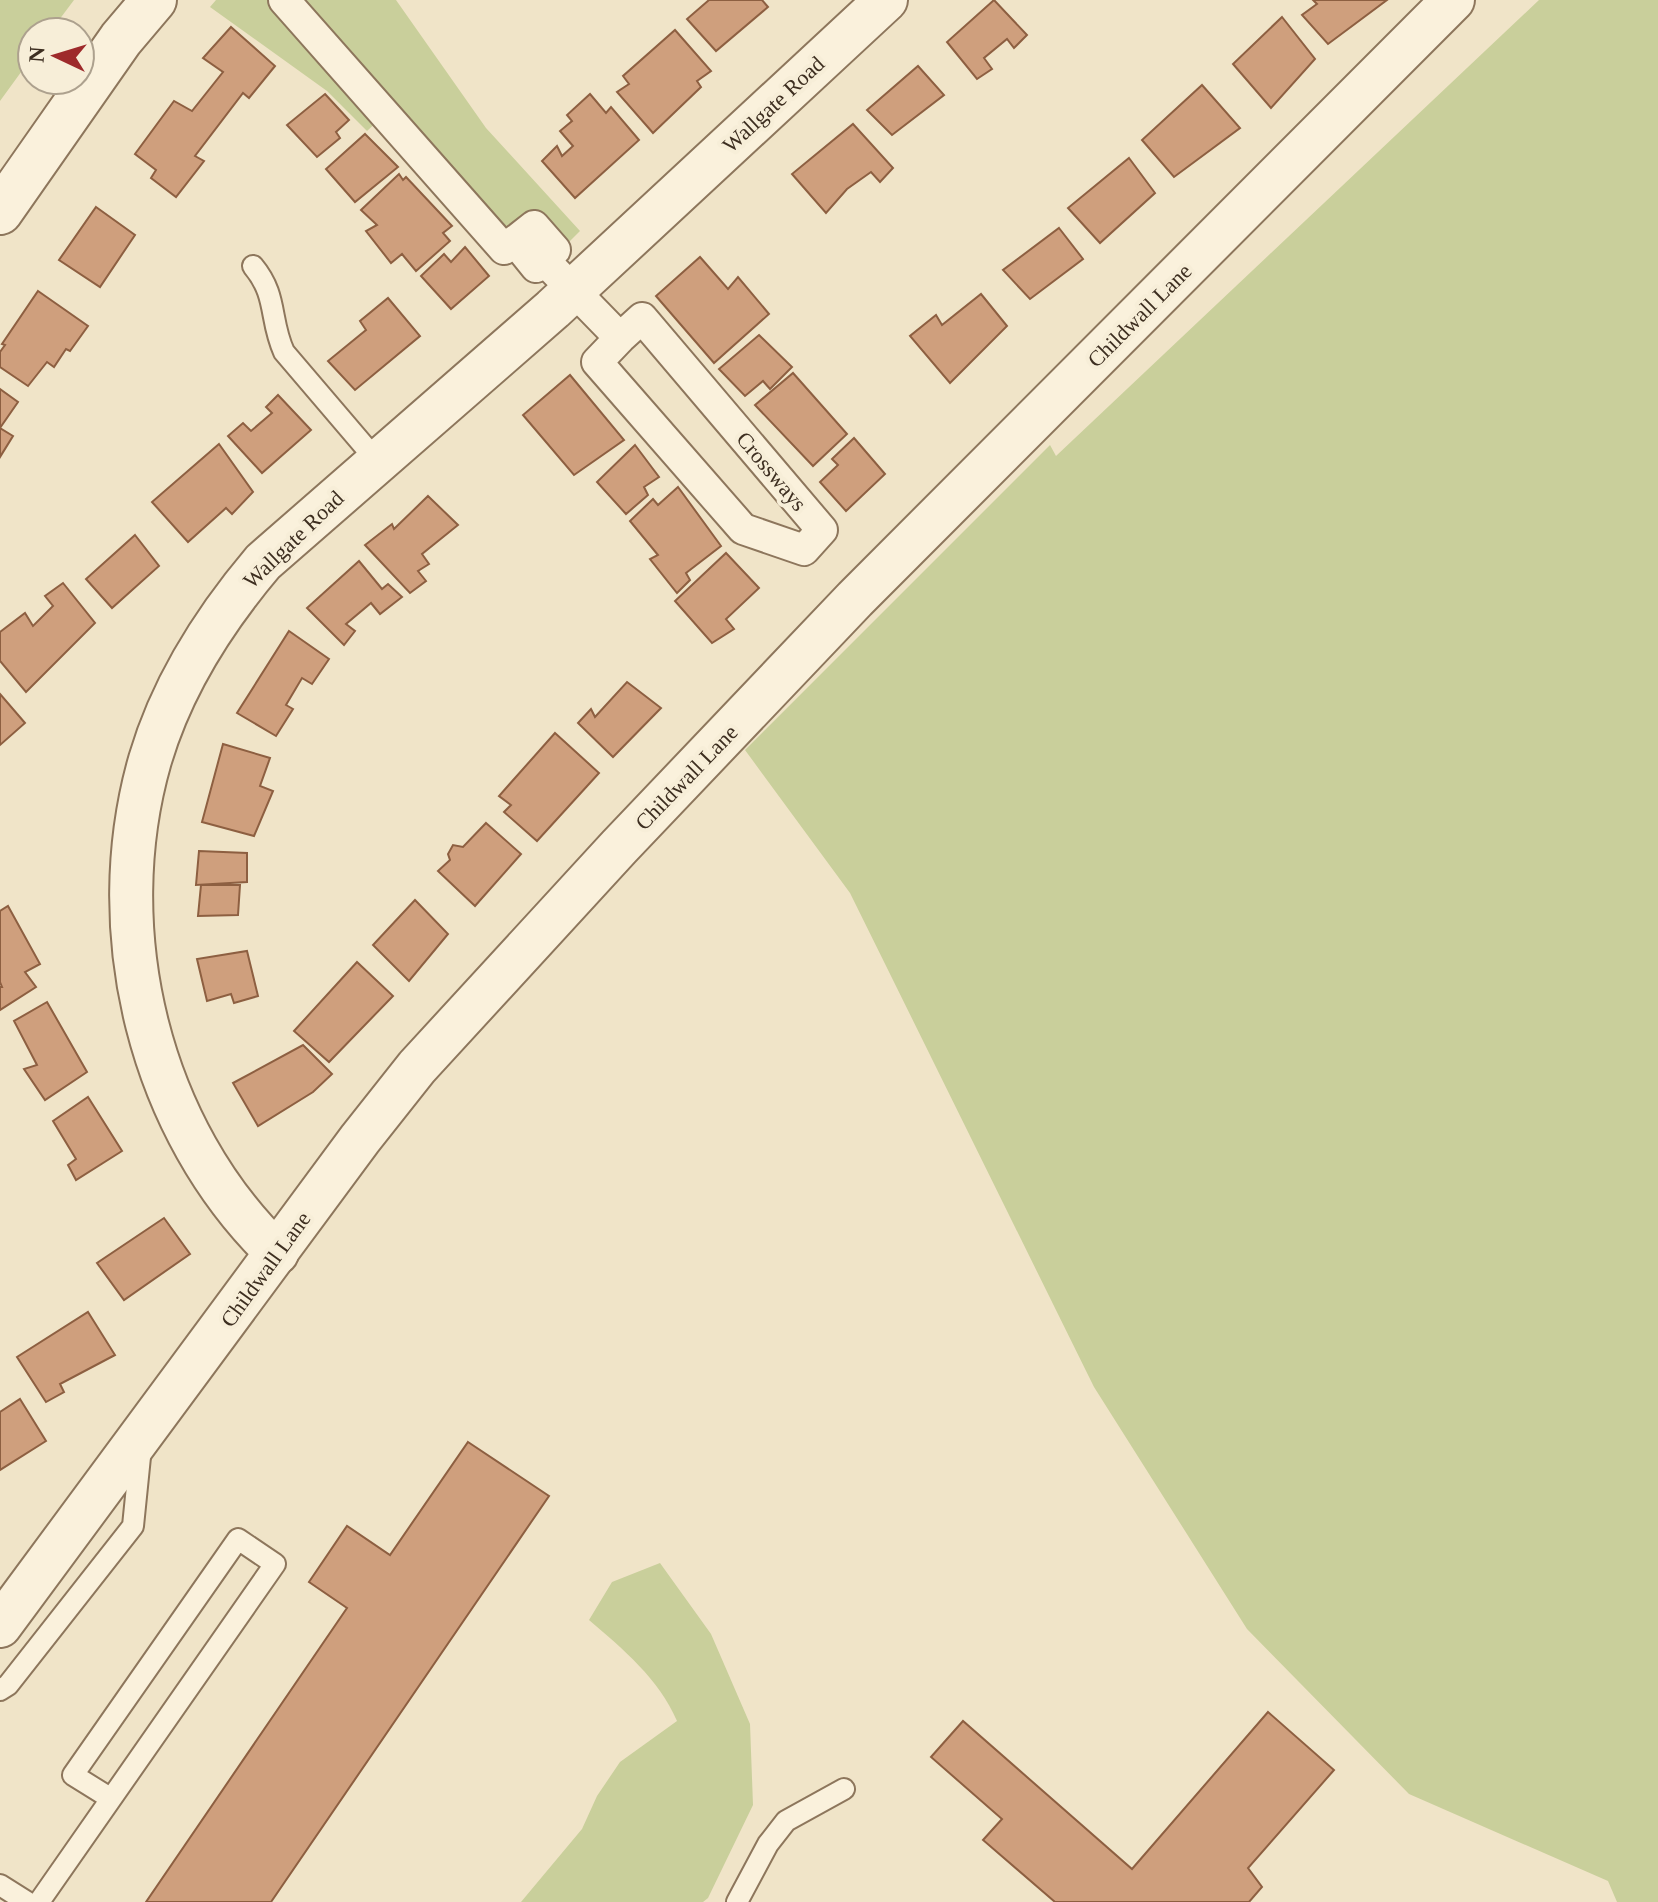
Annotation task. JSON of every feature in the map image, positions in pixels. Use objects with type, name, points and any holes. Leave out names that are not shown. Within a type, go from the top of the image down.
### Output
[{"type":"street","points":[[0,212],[121,39],[154,0]]},
{"type":"street","points":[[284,0],[504,249],[515,241],[536,267],[558,274],[620,338]]},
{"type":"street","name":"Wallgate Road","points":[[277,1253],[248,1223],[188,1134],[160,1070],[137,981],[133,942],[135,839],[140,803],[154,748],[180,683],[233,597],[263,562],[553,309],[558,274],[886,0]]},
{"type":"street","name":"Childwall Lane","points":[[2,1619],[417,1067],[619,847],[855,599],[1453,0]]},
{"type":"street","name":"Crossways","points":[[642,318],[822,530],[804,550],[743,529],[597,362],[620,338],[642,318]]},
{"type":"lane","points":[[253,266],[265,281],[271,297],[278,339],[284,352],[377,461]]},
{"type":"lane","points":[[0,1690],[8,1685],[133,1526],[143,1435]]},
{"type":"lane","points":[[39,1902],[275,1564],[238,1539],[73,1775],[110,1798]]},
{"type":"lane","points":[[737,1902],[768,1844],[786,1821],[844,1789]]},
{"type":"lane","points":[[0,1885],[27,1902]]},
{"type":"green space","points":[[0,0],[74,0],[62,16],[16,16],[16,79],[0,101]]},
{"type":"green space","points":[[216,0],[396,0],[486,128],[580,231],[562,249],[504,259],[381,118],[367,131],[327,91],[210,7]]},
{"type":"green space","points":[[1539,0],[1658,0],[1658,1902],[1617,1902],[1608,1881],[1409,1794],[1247,1629],[1094,1387],[850,893],[745,750],[1050,445],[1056,456]]},
{"type":"green space","points":[[660,1563],[711,1634],[750,1724],[753,1805],[708,1898],[703,1902],[521,1902],[582,1829],[597,1796],[620,1762],[677,1721],[650,1678],[589,1620],[612,1582]]},
{"type":"building","points":[[709,0],[762,0],[768,7],[716,51],[687,19]]},
{"type":"building","points":[[994,0],[1027,35],[1014,48],[1007,39],[984,58],[992,69],[977,79],[947,42]]},
{"type":"building","points":[[1313,0],[1387,0],[1328,44],[1302,15],[1317,4]]},
{"type":"building","points":[[1282,17],[1315,59],[1271,108],[1233,64]]},
{"type":"building","points":[[231,27],[275,66],[249,98],[243,93],[195,156],[204,161],[176,197],[151,178],[156,170],[135,154],[174,101],[192,111],[223,72],[203,58]]},
{"type":"building","points":[[675,30],[711,71],[697,81],[701,87],[653,133],[617,92],[629,84],[623,76]]},
{"type":"building","points":[[918,66],[944,95],[892,135],[867,110]]},
{"type":"building","points":[[1202,85],[1240,128],[1174,177],[1142,140]]},
{"type":"building","points":[[325,94],[349,120],[336,132],[340,138],[317,157],[287,125]]},
{"type":"building","points":[[590,94],[606,113],[611,107],[639,140],[575,198],[542,161],[557,146],[562,156],[573,146],[560,131],[572,121],[567,115]]},
{"type":"building","points":[[853,124],[893,168],[880,182],[871,172],[847,189],[826,213],[792,174]]},
{"type":"building","points":[[365,134],[398,167],[355,202],[326,169]]},
{"type":"building","points":[[1129,158],[1155,193],[1100,243],[1068,208]]},
{"type":"building","points":[[399,174],[403,180],[406,177],[452,226],[443,233],[450,241],[416,271],[402,254],[391,263],[366,231],[377,225],[361,210]]},
{"type":"building","points":[[96,207],[135,235],[100,287],[59,260]]},
{"type":"building","points":[[1059,228],[1083,259],[1030,299],[1003,270]]},
{"type":"building","points":[[465,247],[489,276],[451,309],[421,276],[444,254],[451,262]]},
{"type":"building","points":[[700,257],[728,289],[738,277],[769,314],[714,363],[656,296]]},
{"type":"building","points":[[38,291],[88,326],[54,367],[47,362],[28,386],[0,367],[0,352],[5,345],[2,344]]},
{"type":"building","points":[[981,294],[1007,326],[950,383],[910,336],[936,315],[942,325]]},
{"type":"building","points":[[388,298],[420,336],[355,390],[328,361],[366,330],[360,321]]},
{"type":"building","points":[[759,335],[792,367],[770,389],[763,381],[745,396],[719,369]]},
{"type":"building","points":[[793,373],[847,434],[813,466],[755,405]]},
{"type":"building","points":[[570,375],[624,440],[574,475],[523,415]]},
{"type":"building","points":[[0,389],[18,402],[0,428]]},
{"type":"building","points":[[278,395],[311,430],[262,473],[228,436],[243,423],[251,431],[272,413],[266,407]]},
{"type":"building","points":[[0,428],[13,436],[0,457]]},
{"type":"building","points":[[854,438],[885,474],[846,511],[820,482],[838,465],[832,459]]},
{"type":"building","points":[[219,444],[253,492],[232,514],[226,508],[188,542],[152,502]]},
{"type":"building","points":[[635,445],[659,477],[644,487],[648,495],[626,514],[597,482]]},
{"type":"building","points":[[678,487],[721,546],[686,573],[690,580],[677,593],[650,559],[658,555],[630,521],[653,499],[658,505]]},
{"type":"building","points":[[428,496],[458,525],[422,554],[429,564],[418,571],[426,581],[410,593],[365,545],[392,524],[394,529]]},
{"type":"building","points":[[135,535],[159,566],[112,608],[86,579]]},
{"type":"building","points":[[726,553],[759,588],[726,619],[734,629],[712,643],[675,601]]},
{"type":"building","points":[[359,561],[382,589],[388,584],[402,597],[380,614],[371,603],[346,624],[355,631],[344,645],[307,608]]},
{"type":"building","points":[[63,583],[95,623],[26,692],[0,661],[0,632],[25,613],[33,626],[53,606],[45,596]]},
{"type":"building","points":[[289,631],[329,659],[312,684],[302,678],[286,705],[293,709],[276,736],[237,713]]},
{"type":"building","points":[[627,682],[661,708],[613,757],[578,723],[591,709],[595,717]]},
{"type":"building","points":[[0,694],[25,723],[0,745]]},
{"type":"building","points":[[555,733],[599,773],[537,841],[504,812],[511,805],[499,796]]},
{"type":"building","points":[[223,744],[270,758],[260,786],[273,791],[254,836],[202,822]]},
{"type":"building","points":[[486,823],[521,854],[475,906],[438,871],[450,860],[448,854],[453,845],[463,847]]},
{"type":"building","points":[[199,851],[247,853],[247,882],[196,885]]},
{"type":"building","points":[[201,885],[240,885],[238,915],[198,916]]},
{"type":"building","points":[[415,900],[448,934],[409,981],[373,945]]},
{"type":"building","points":[[8,906],[40,964],[25,972],[36,987],[0,1010],[0,911]]},
{"type":"building","points":[[247,951],[258,996],[234,1003],[231,994],[207,1001],[197,959]]},
{"type":"building","points":[[357,962],[393,996],[329,1062],[294,1031]]},
{"type":"building","points":[[47,1002],[87,1072],[45,1100],[24,1069],[37,1065],[14,1021]]},
{"type":"building","points":[[303,1045],[332,1074],[313,1092],[258,1126],[233,1083]]},
{"type":"building","points":[[88,1097],[122,1151],[76,1180],[68,1165],[76,1159],[53,1121]]},
{"type":"building","points":[[164,1218],[190,1254],[124,1300],[97,1263]]},
{"type":"building","points":[[88,1312],[115,1355],[60,1384],[64,1392],[46,1402],[17,1357]]},
{"type":"building","points":[[20,1399],[46,1441],[0,1470],[0,1412]]},
{"type":"building","points":[[468,1442],[549,1496],[271,1902],[146,1902],[347,1608],[309,1582],[347,1526],[390,1555]]},
{"type":"building","points":[[1268,1712],[1334,1770],[1248,1868],[1262,1887],[1249,1902],[1055,1902],[983,1840],[1002,1819],[931,1757],[963,1721],[1132,1869]]}]
